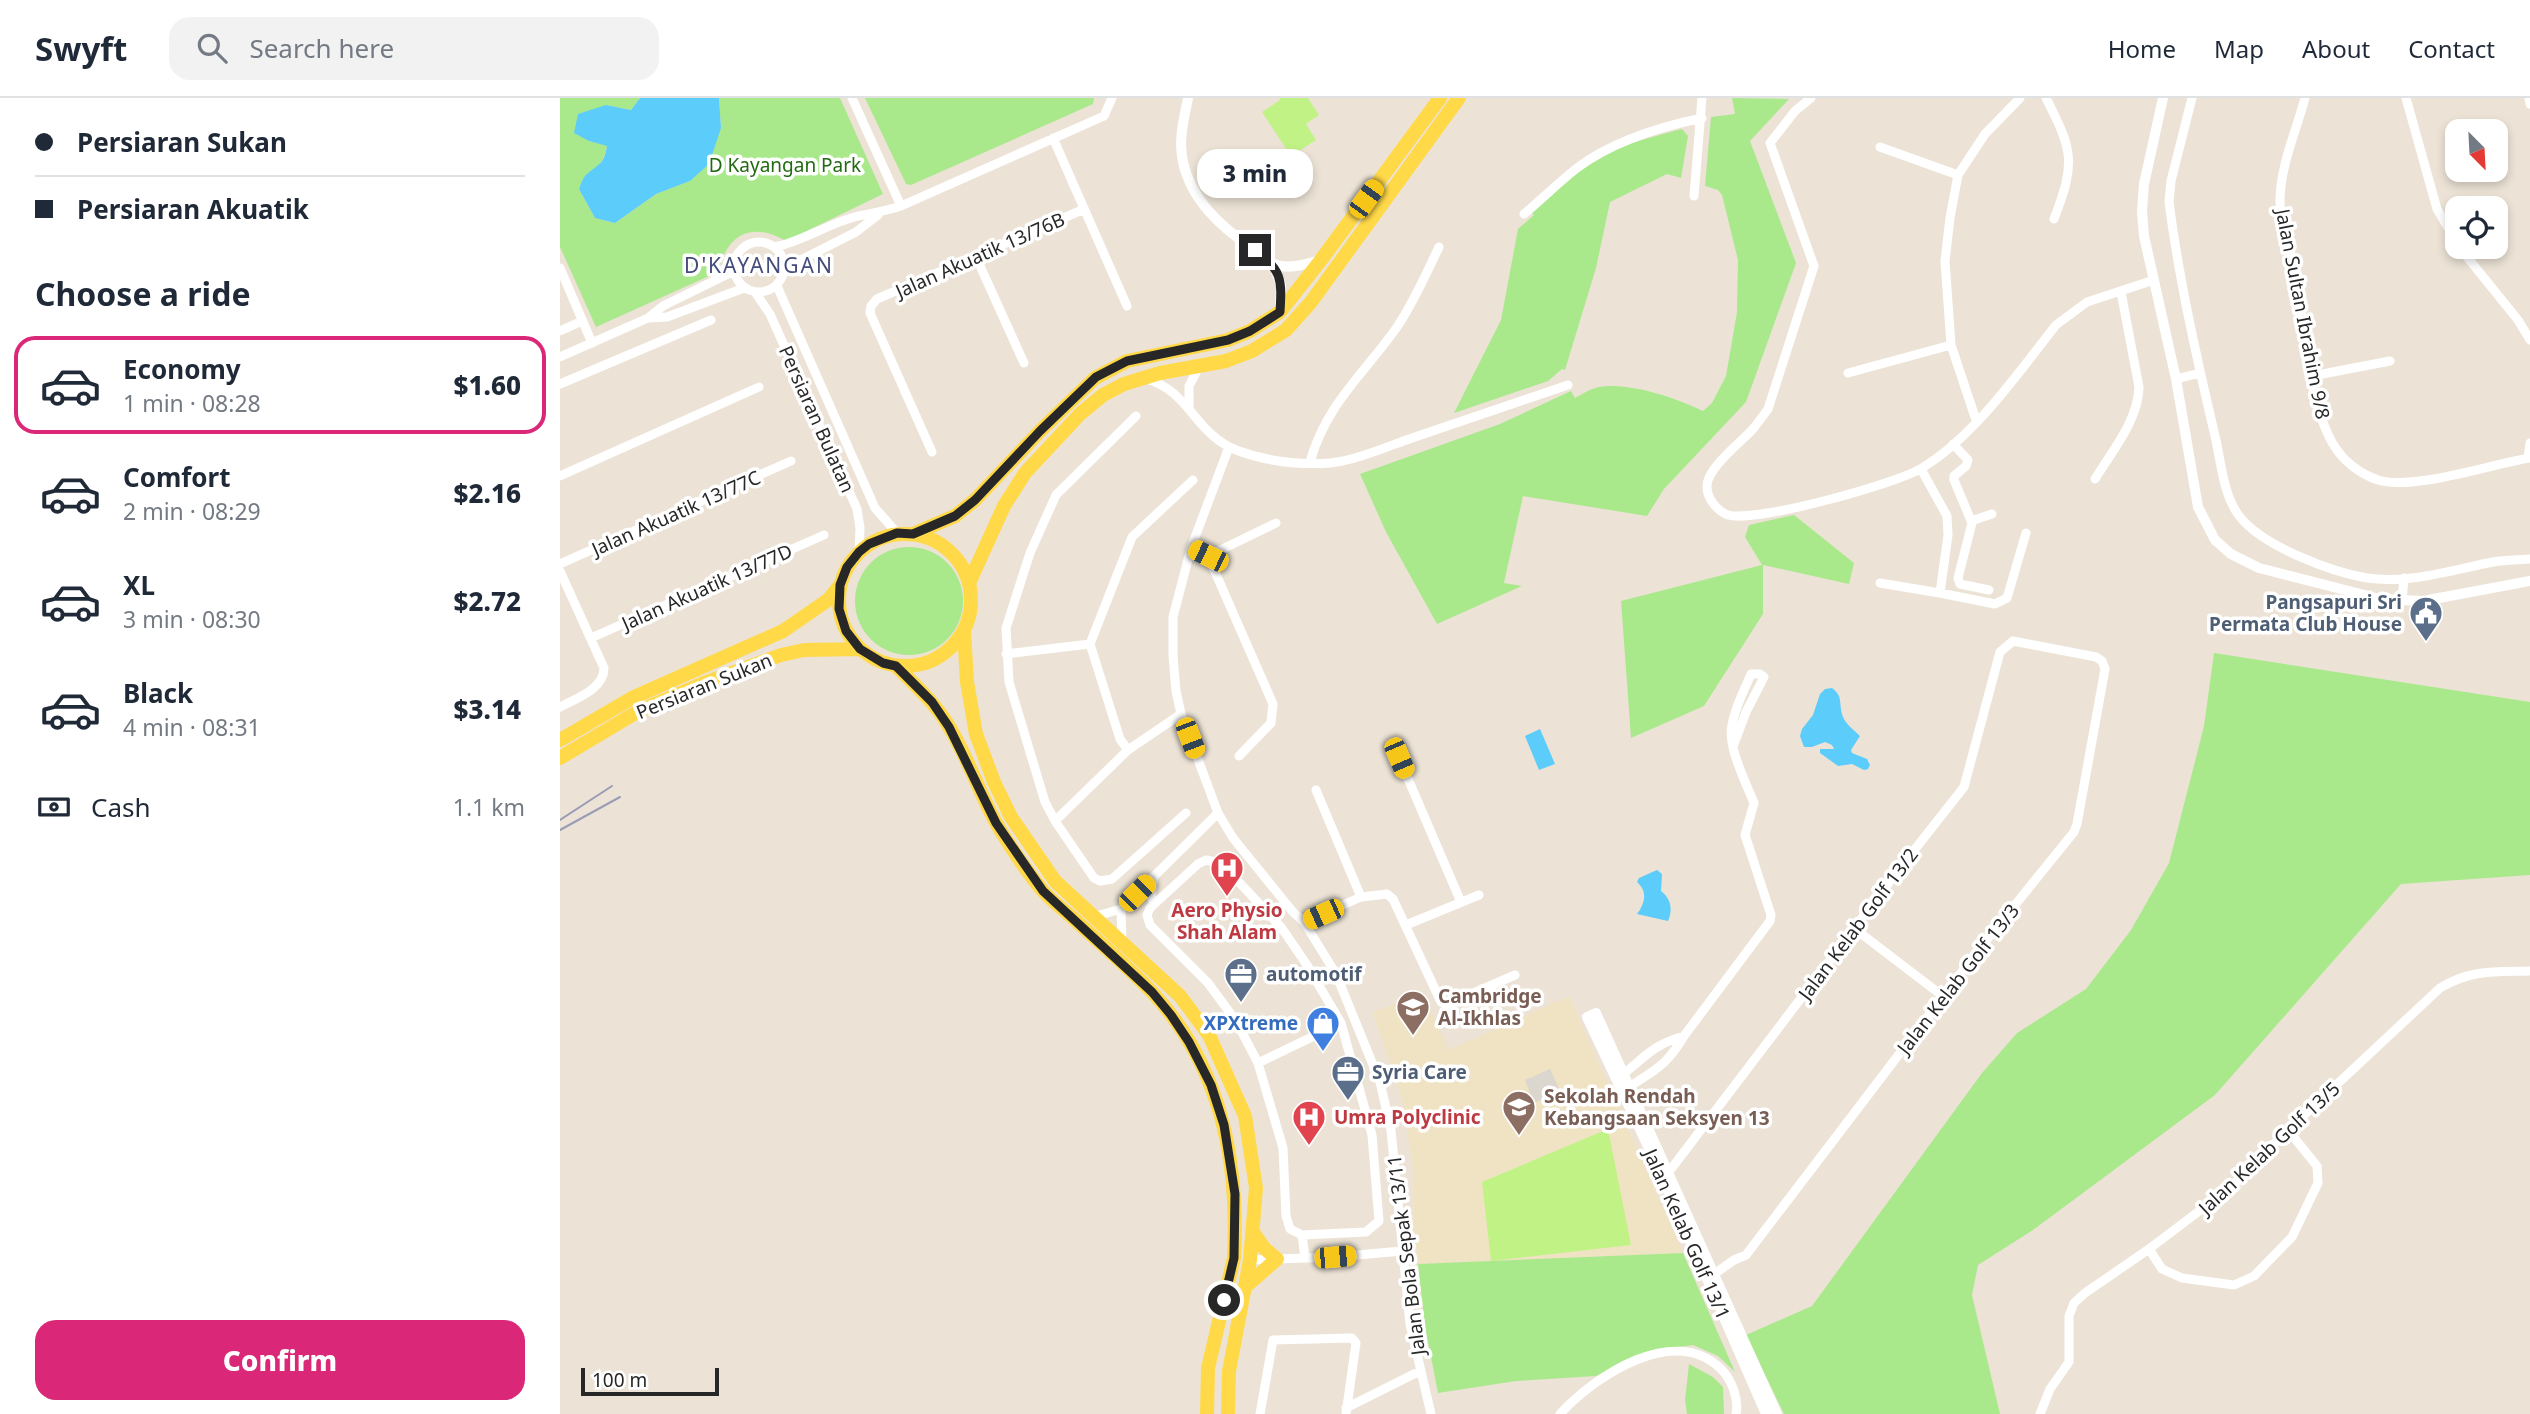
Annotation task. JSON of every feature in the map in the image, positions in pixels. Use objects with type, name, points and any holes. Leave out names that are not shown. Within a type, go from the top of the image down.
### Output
[{"type":"main road","points":[[913,534],[955,516],[975,500],[1096,377],[1127,361],[1228,340],[1250,331],[1280,312],[1440,98]]},
{"type":"main road","points":[[970,583],[1004,506],[1025,474],[1080,414],[1103,395],[1142,378],[1226,361],[1252,351],[1286,330],[1311,302],[1459,98]]},
{"type":"main road","points":[[964,631],[951,647],[935,659],[916,665],[896,666],[883,663],[860,649],[846,631],[839,609],[840,585],[847,567],[859,552],[879,539],[897,533],[932,539],[949,550],[962,565],[970,583],[971,608],[964,631],[967,682],[976,734],[1011,817],[1055,881],[1180,996],[1209,1035],[1223,1066],[1245,1116],[1256,1188],[1250,1260],[1229,1371],[1228,1414]]},
{"type":"main road","name":"Persiaran Sukan","points":[[560,740],[632,698],[783,631],[828,600],[840,585]]},
{"type":"main road","name":"Persiaran Sukan","points":[[560,758],[637,712],[704,683],[781,655],[804,650],[860,649]]},
{"type":"main road","points":[[896,666],[932,702],[949,727],[996,823],[1043,891],[1152,992],[1189,1042],[1211,1085],[1224,1125],[1235,1194],[1235,1240],[1230,1278],[1208,1368],[1207,1414]]},
{"type":"main road","points":[[1245,1287],[1278,1259],[1264,1248],[1253,1232]]},
{"type":"main road","points":[[1235,1240],[1250,1260]]},
{"type":"main road","points":[[1230,1278],[1241,1264],[1250,1260]]},
{"type":"street","points":[[852,98],[901,206]]},
{"type":"street","points":[[775,247],[784,260],[785,268],[777,286],[767,292],[744,288],[734,271],[737,254],[750,243],[759,242],[775,247],[792,243],[857,216],[879,214],[901,206],[1104,116],[1112,98]]},
{"type":"street","points":[[1188,98],[1181,132],[1182,160],[1188,180],[1199,201],[1214,218],[1273,264],[1281,285],[1280,312]]},
{"type":"street","points":[[1694,195],[1702,98]]},
{"type":"street","points":[[1811,98],[1795,111],[1770,143],[1814,266],[1768,409],[1754,429],[1710,474],[1706,485],[1717,508],[1727,514],[1761,514],[1877,487],[1921,469],[1953,444],[1976,421],[2056,325],[2087,302],[2154,281]]},
{"type":"street","points":[[1976,421],[1951,345],[1945,261],[1950,218],[1958,175],[1985,134],[2020,98]]},
{"type":"street","points":[[2046,98],[2064,135],[2069,157],[2066,186],[2053,219]]},
{"type":"street","points":[[2163,98],[2144,184],[2144,236],[2176,379],[2198,507],[2215,540],[2231,554],[2259,568],[2380,600],[2423,601],[2530,581]]},
{"type":"street","points":[[2192,98],[2171,181],[2169,202],[2200,373],[2227,488],[2240,518],[2277,546],[2315,563],[2368,578],[2404,578],[2459,571],[2494,562],[2530,559]]},
{"type":"street","name":"Jalan Sultan Ibrahim 9/8","points":[[2305,98],[2281,183],[2281,215],[2293,264],[2312,376],[2325,428],[2334,446],[2343,458],[2363,473],[2380,481],[2404,482],[2529,458]]},
{"type":"street","points":[[2406,98],[2437,209],[2445,223]]},
{"type":"street","points":[[2529,98],[2530,104]]},
{"type":"street","points":[[1524,214],[1578,167],[1613,146],[1671,125],[1702,118]]},
{"type":"street","points":[[1053,138],[1127,306]]},
{"type":"street","points":[[1880,147],[1958,175]]},
{"type":"street","name":"Jalan Akuatik 13/76B","points":[[932,452],[870,313],[871,306],[877,299],[1082,209]]},
{"type":"street","points":[[785,268],[856,232],[879,214]]},
{"type":"street","points":[[1310,462],[1328,415],[1412,305],[1440,247]]},
{"type":"street","points":[[976,257],[1024,363]]},
{"type":"street","points":[[2469,259],[2518,320],[2530,340]]},
{"type":"street","points":[[1273,264],[1296,266],[1321,260]]},
{"type":"street","points":[[560,268],[592,343]]},
{"type":"street","points":[[560,357],[648,318],[663,306],[734,271]]},
{"type":"street","name":"Persiaran Bulatan","points":[[777,286],[875,508],[897,533]]},
{"type":"street","points":[[648,318],[667,317],[744,288]]},
{"type":"street","name":"Persiaran Bulatan","points":[[755,292],[771,314],[857,509],[860,528],[859,552]]},
{"type":"street","points":[[2095,479],[2135,414],[2138,400],[2139,387],[2121,292]]},
{"type":"street","points":[[560,384],[711,320]]},
{"type":"street","points":[[560,331],[582,321]]},
{"type":"street","points":[[1848,373],[1951,345]]},
{"type":"street","points":[[2312,376],[2390,361]]},
{"type":"street","points":[[1189,408],[1189,386],[1199,367]]},
{"type":"street","points":[[2176,379],[2200,373]]},
{"type":"street","points":[[1142,378],[1169,388],[1189,408],[1199,424],[1229,447],[1255,457],[1279,461],[1331,463],[1568,385]]},
{"type":"street","points":[[560,476],[759,387]]},
{"type":"street","points":[[1136,416],[1056,495],[1030,553],[1006,628],[1009,682],[1045,802],[1094,878],[1107,881],[1112,879],[1186,813]]},
{"type":"street","points":[[2529,458],[2530,443]]},
{"type":"street","points":[[1953,444],[1968,460],[1966,466],[1954,476],[1954,480],[1971,521],[1958,578],[1960,584],[1989,590]]},
{"type":"street","name":"Jalan Bola Sepak 13/11","points":[[1229,447],[1191,548],[1173,617],[1173,656],[1181,714],[1218,813],[1233,838],[1304,922],[1336,974],[1380,1082],[1391,1130],[1410,1325],[1431,1414]]},
{"type":"street","name":"Jalan Akuatik 13/77C","points":[[560,564],[791,461]]},
{"type":"street","points":[[1921,469],[1947,516],[1948,535],[1940,593]]},
{"type":"street","points":[[1128,750],[1120,739],[1090,644],[1132,537],[1193,480]]},
{"type":"street","points":[[1971,521],[1992,514]]},
{"type":"street","points":[[1208,556],[1276,523]]},
{"type":"street","points":[[1880,583],[1995,604],[2007,598],[2026,533]]},
{"type":"street","name":"Jalan Akuatik 13/77D","points":[[591,638],[824,536]]},
{"type":"street","points":[[1191,548],[1208,556],[1273,704],[1271,723],[1239,756]]},
{"type":"street","points":[[560,571],[604,667],[600,684],[560,708]]},
{"type":"street","points":[[2402,601],[2404,578]]},
{"type":"street","name":"Jalan Kelab Golf 13/2","points":[[1666,1177],[1680,1154],[1692,1144],[1964,787],[2000,652],[2004,646],[2013,641],[2096,657],[2102,661]]},
{"type":"street","points":[[1006,653],[1090,644]]},
{"type":"street","name":"Jalan Kelab Golf 13/3","points":[[1711,1277],[1734,1260],[1746,1255],[2074,832],[2105,670],[2102,661]]},
{"type":"street","points":[[1626,1089],[1658,1069],[1672,1056],[1770,921],[1745,835],[1754,803],[1736,761],[1731,729],[1736,708],[1751,674],[1760,674],[1764,677],[1762,683],[1746,712],[1734,744]]},
{"type":"street","points":[[1055,821],[1128,750],[1181,714]]},
{"type":"street","points":[[1399,758],[1461,902]]},
{"type":"street","points":[[1316,790],[1361,897]]},
{"type":"street","points":[[1093,917],[1121,909],[1218,813]]},
{"type":"street","points":[[1214,860],[1221,863],[1281,927],[1307,965],[1341,1023],[1372,1135],[1379,1221],[1366,1232],[1302,1234],[1290,1229],[1283,1148],[1258,1063],[1236,1021],[1208,983],[1150,925],[1147,915],[1154,903],[1198,864],[1214,860]]},
{"type":"street","points":[[1154,876],[1151,897],[1154,903]]},
{"type":"street","points":[[1304,922],[1361,897],[1387,894],[1393,899],[1441,1002],[1446,1005],[1515,975]]},
{"type":"street","points":[[1406,925],[1479,895]]},
{"type":"street","points":[[1121,909],[1122,942]]},
{"type":"street","points":[[1281,927],[1293,912]]},
{"type":"street","points":[[1855,929],[1944,997]]},
{"type":"street","name":"Jalan Kelab Golf 13/5","points":[[2040,1414],[2050,1389],[2069,1362],[2068,1316],[2074,1304],[2085,1293],[2231,1187],[2440,988],[2463,975],[2473,973],[2530,971]]},
{"type":"street","name":"Jalan Kelab Golf 13/1","points":[[1587,1017],[1626,1089],[1666,1177],[1711,1277],[1766,1414]]},
{"type":"street","points":[[1258,1063],[1341,1023]]},
{"type":"street","points":[[1620,1077],[1650,1050],[1684,1036]]},
{"type":"street","points":[[1372,1135],[1391,1130]]},
{"type":"street","points":[[2149,1249],[2162,1269],[2182,1278],[2234,1285],[2254,1276],[2292,1237],[2318,1183],[2317,1166],[2288,1130]]},
{"type":"street","points":[[1302,1234],[1305,1258]]},
{"type":"street","points":[[1250,1260],[1402,1251]]},
{"type":"street","points":[[1711,1277],[1777,1414]]},
{"type":"street","points":[[1260,1414],[1273,1340],[1355,1340],[1346,1411]]},
{"type":"street","points":[[1560,1414],[1592,1383],[1613,1371],[1660,1353],[1679,1352],[1697,1354],[1712,1361],[1727,1376],[1735,1395],[1736,1414]]},
{"type":"street","points":[[1346,1411],[1420,1371]]},
{"type":"shaded area","name":"Sekolah Rendah Kebangsaan Seksyen 13","points":[[1422,991],[1449,1050],[1569,996],[1683,1253],[1418,1264],[1414,1226],[1414,1175],[1402,1099],[1373,1013]]},
{"type":"shaded area","points":[[1550,1069],[1560,1091],[1534,1103],[1525,1080]]},
{"type":"green space","name":"D Kayangan Park","points":[[560,98],[640,98],[631,110],[606,105],[589,141],[607,145],[603,159],[579,189],[595,218],[615,223],[656,194],[690,181],[721,128],[719,98],[840,98],[883,194],[786,241],[762,232],[742,235],[728,248],[718,272],[596,327],[560,247]]},
{"type":"green space","points":[[865,98],[1094,98],[1093,104],[911,185],[906,184]]},
{"type":"green space","points":[[1279,98],[1308,98],[1319,115],[1306,124],[1316,140],[1291,156],[1262,112],[1280,100]]},
{"type":"green space","points":[[1732,98],[1789,99],[1750,141],[1796,263],[1746,402],[1664,489],[1647,516],[1523,496],[1504,583],[1522,586],[1437,624],[1386,532],[1360,474],[1500,424],[1571,391],[1575,398],[1595,388],[1621,386],[1665,396],[1703,411],[1712,403],[1726,376],[1737,312],[1738,260],[1722,195],[1718,190],[1705,186],[1711,117],[1735,114]]},
{"type":"green space","points":[[1682,129],[1688,136],[1681,178],[1667,174],[1610,202],[1596,268],[1565,370],[1562,369],[1548,381],[1454,413],[1501,320],[1518,229],[1534,215],[1531,212],[1576,174],[1613,150]]},
{"type":"green space","points":[[1794,515],[1854,563],[1849,584],[1763,565],[1763,614],[1704,706],[1631,738],[1621,601],[1762,565],[1745,537],[1749,525]]},
{"type":"green space","points":[[909,547],[930,551],[947,563],[959,580],[963,601],[959,622],[947,639],[930,651],[909,655],[888,651],[871,639],[859,622],[855,601],[859,580],[871,563],[888,551]]},
{"type":"green space","points":[[2214,653],[2530,702],[2530,875],[2401,884],[2215,1095],[2033,1230],[1978,1265],[1972,1295],[2000,1414],[1784,1414],[1746,1335],[1812,1306],[1982,1073],[2017,1033],[2086,989],[2131,930],[2169,863],[2204,726]]},
{"type":"green space","points":[[1608,1129],[1631,1245],[1491,1261],[1482,1182]]},
{"type":"green space","points":[[1683,1253],[1735,1372],[1718,1356],[1693,1345],[1660,1350],[1596,1376],[1516,1381],[1438,1393],[1425,1326],[1418,1264]]},
{"type":"green space","points":[[1689,1364],[1713,1377],[1723,1387],[1724,1414],[1687,1414],[1685,1400]]},
{"type":"water","points":[[640,98],[719,98],[721,128],[709,164],[690,181],[656,194],[615,223],[595,218],[579,189],[586,175],[603,160],[607,146],[574,133],[578,114],[606,105],[631,110]]},
{"type":"water","points":[[1832,688],[1839,697],[1845,720],[1860,736],[1851,750],[1852,753],[1867,759],[1870,765],[1868,769],[1864,770],[1852,764],[1838,766],[1820,753],[1820,749],[1834,749],[1825,742],[1804,747],[1800,736],[1802,729],[1813,715],[1820,694],[1825,689]]},
{"type":"water","points":[[1540,729],[1555,764],[1539,770],[1525,736]]},
{"type":"water","points":[[1657,870],[1662,874],[1661,891],[1670,904],[1668,921],[1637,914],[1644,898],[1643,890],[1637,882],[1639,878]]},
{"type":"tram line","points":[[560,820],[612,786]]},
{"type":"tram line","points":[[560,830],[620,797]]},
{"type":"place","name":"Pangsapuri Sri Permata Club House","points":[[2426,643]]},
{"type":"place","name":"Aero Physio Shah Alam","points":[[1227,898]]},
{"type":"place","name":"automotif","points":[[1241,1004]]},
{"type":"place","name":"Cambridge Al-Ikhlas","points":[[1413,1037]]},
{"type":"place","name":"XPXtreme","points":[[1323,1053]]},
{"type":"place","name":"Syria Care","points":[[1348,1102]]},
{"type":"place","name":"Sekolah Rendah Kebangsaan Seksyen 13","points":[[1519,1137]]},
{"type":"place","name":"Umra Polyclinic","points":[[1309,1147]]},
{"type":"district","name":"D'KAYANGAN","points":[[759,266]]},
{"type":"route","points":[[1224,1300],[1234,1258],[1235,1194],[1224,1125],[1211,1085],[1189,1042],[1152,992],[1043,891],[996,823],[949,727],[932,702],[896,666],[883,663],[860,649],[846,631],[839,609],[840,585],[847,567],[859,552],[879,539],[897,533],[913,534],[955,516],[975,500],[1096,377],[1127,361],[1228,340],[1250,331],[1280,312],[1281,285],[1278,275],[1273,264],[1255,250]]}]
